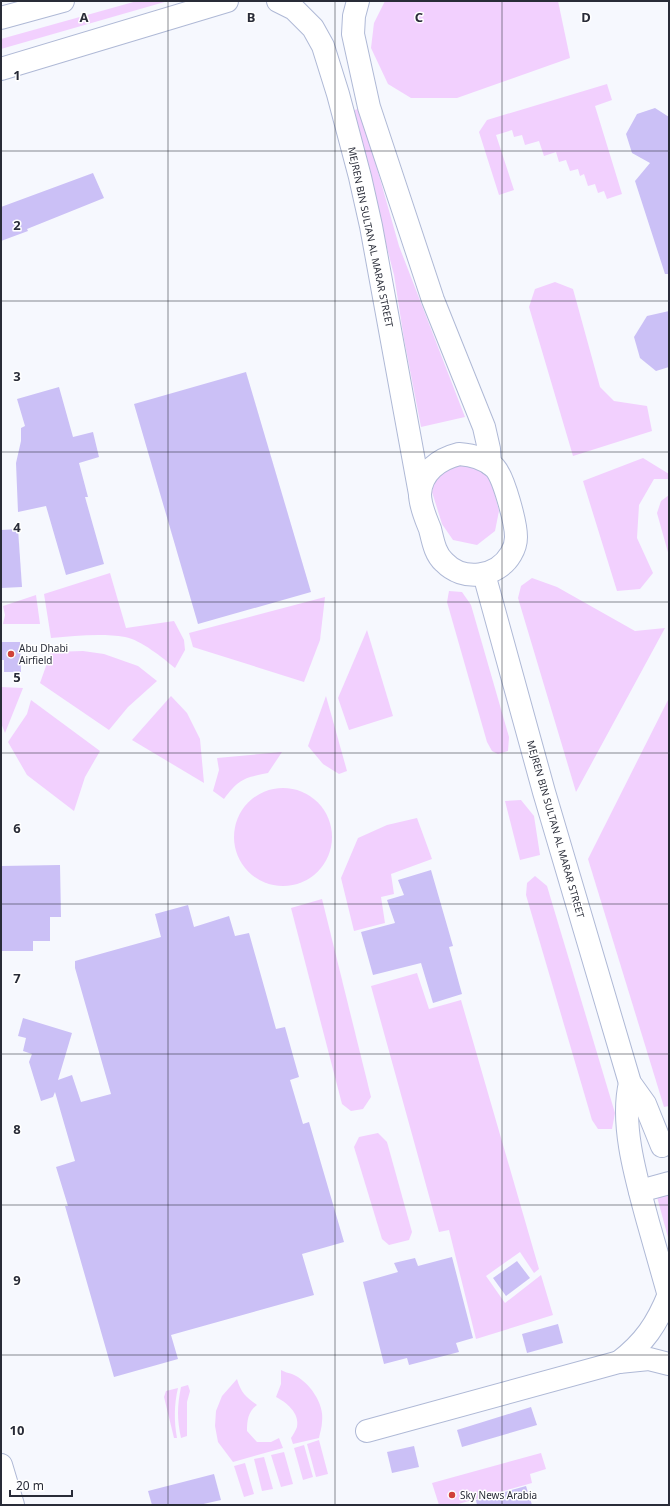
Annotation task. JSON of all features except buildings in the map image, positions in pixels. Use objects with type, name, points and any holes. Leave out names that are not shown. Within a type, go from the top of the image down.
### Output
[{"type":"street","points":[[1,18],[63,1]]},
{"type":"street","points":[[1,69],[197,5],[227,1]]},
{"type":"street","name":"MEJREN BIN SULTAN AL MARAR STREET","points":[[278,1],[294,9],[312,28],[323,46],[338,94],[360,177],[371,226],[420,494]]},
{"type":"street","points":[[358,1],[354,16],[353,34],[369,107],[433,300],[484,427],[489,449],[490,464]]},
{"type":"street","points":[[459,454],[470,455],[479,457],[490,464],[500,476],[516,525],[516,539],[512,552],[507,560],[493,572],[473,576],[462,574],[452,569],[437,553],[420,494],[422,484],[432,467],[440,460],[450,456],[459,454]]},
{"type":"street","name":"MEJREN BIN SULTAN AL MARAR STREET","points":[[484,574],[544,792],[630,1083],[646,1104],[666,1145]]},
{"type":"street","name":"MEJREN BIN SULTAN AL MARAR STREET","points":[[630,1083],[626,1114],[632,1155],[640,1190],[669,1295]]},
{"type":"street","points":[[632,1155],[666,1145]]},
{"type":"street","points":[[640,1190],[669,1183]]},
{"type":"street","points":[[619,1362],[644,1340],[660,1316],[669,1295]]},
{"type":"street","points":[[367,1432],[619,1362],[649,1360],[669,1364]]},
{"type":"street","points":[[1,1465],[12,1505]]},
{"type":"shaded area","points":[[137,1],[168,1],[1,49],[1,39]]},
{"type":"shaded area","points":[[385,1],[558,1],[570,58],[457,98],[411,98],[388,84],[371,48],[374,23]]},
{"type":"shaded area","points":[[607,84],[612,100],[595,106],[622,194],[607,199],[604,191],[598,193],[595,184],[588,186],[584,174],[580,176],[578,169],[570,171],[566,160],[559,162],[556,152],[544,156],[539,141],[525,145],[522,135],[514,137],[512,130],[496,135],[514,190],[499,195],[479,132],[487,120]]},
{"type":"shaded area","points":[[360,108],[399,246],[465,417],[421,427],[404,339],[394,275],[352,111]]},
{"type":"shaded area","points":[[555,282],[573,289],[600,387],[614,401],[647,406],[652,431],[573,456],[529,307],[535,289]]},
{"type":"shaded area","points":[[451,456],[489,471],[499,511],[495,531],[477,545],[453,540],[442,524],[432,492],[437,469]]},
{"type":"shaded area","points":[[643,458],[669,474],[669,479],[654,479],[639,505],[637,538],[653,573],[640,589],[617,591],[583,481]]},
{"type":"shaded area","points":[[669,495],[669,556],[657,513],[661,501]]},
{"type":"shaded area","points":[[110,573],[126,628],[174,621],[184,640],[185,650],[175,668],[145,645],[125,637],[97,635],[51,638],[44,594]]},
{"type":"shaded area","points":[[532,578],[557,587],[635,631],[665,628],[576,792],[518,598],[521,586]]},
{"type":"shaded area","points":[[449,591],[462,592],[471,605],[509,737],[508,751],[498,754],[492,751],[487,742],[447,602]]},
{"type":"shaded area","points":[[36,595],[40,624],[3,624],[5,615],[3,606]]},
{"type":"shaded area","points":[[325,597],[320,640],[304,682],[193,647],[189,633]]},
{"type":"shaded area","points":[[367,630],[393,716],[349,730],[338,698]]},
{"type":"shaded area","points":[[83,651],[104,654],[138,666],[157,681],[128,707],[109,730],[40,683],[51,652]]},
{"type":"shaded area","points":[[1,687],[23,688],[5,733],[1,723]]},
{"type":"shaded area","points":[[171,696],[187,713],[200,739],[204,783],[132,740]]},
{"type":"shaded area","points":[[326,696],[347,771],[339,774],[323,764],[308,746]]},
{"type":"shaded area","points":[[669,698],[669,1106],[664,1107],[588,859]]},
{"type":"shaded area","points":[[31,700],[100,751],[85,777],[74,811],[27,775],[8,742],[27,714]]},
{"type":"shaded area","points":[[282,752],[268,773],[243,780],[234,787],[224,799],[213,791],[219,770],[217,758]]},
{"type":"shaded area","points":[[283,788],[302,791],[318,802],[329,818],[332,837],[329,856],[318,872],[302,883],[283,886],[264,883],[248,872],[237,856],[234,837],[237,818],[248,802],[264,791]]},
{"type":"shaded area","points":[[521,800],[534,816],[540,855],[520,860],[505,801]]},
{"type":"shaded area","points":[[417,818],[432,859],[391,874],[394,894],[381,897],[385,923],[354,931],[341,878],[358,838],[387,825]]},
{"type":"shaded area","points":[[535,876],[547,886],[615,1113],[612,1129],[598,1129],[592,1120],[526,895],[527,883]]},
{"type":"shaded area","points":[[322,899],[371,1097],[363,1109],[351,1111],[342,1104],[291,908]]},
{"type":"shaded area","points":[[417,973],[429,1009],[461,1000],[539,1269],[534,1273],[520,1252],[486,1276],[505,1303],[541,1275],[553,1315],[476,1339],[449,1230],[439,1232],[371,986]]},
{"type":"shaded area","points":[[378,1133],[387,1142],[412,1232],[409,1240],[389,1245],[382,1239],[354,1147],[359,1137]]},
{"type":"shaded area","points":[[669,1180],[669,1241],[654,1186]]},
{"type":"shaded area","points":[[281,1370],[298,1377],[304,1382],[310,1388],[318,1401],[322,1415],[322,1426],[319,1438],[293,1444],[291,1438],[297,1427],[296,1417],[288,1405],[276,1397],[281,1384]]},
{"type":"shaded area","points":[[237,1379],[244,1394],[257,1405],[250,1413],[247,1431],[257,1442],[271,1442],[279,1438],[283,1448],[233,1462],[218,1442],[215,1426],[216,1411],[222,1396]]},
{"type":"shaded area","points":[[188,1385],[190,1391],[187,1402],[187,1436],[181,1438],[178,1419],[179,1400],[181,1387]]},
{"type":"shaded area","points":[[178,1388],[175,1413],[177,1438],[174,1438],[164,1397],[166,1391]]},
{"type":"shaded area","points":[[319,1440],[328,1474],[316,1477],[307,1444]]},
{"type":"shaded area","points":[[304,1445],[313,1477],[303,1480],[294,1448]]},
{"type":"shaded area","points":[[284,1452],[293,1484],[281,1487],[271,1455]]},
{"type":"shaded area","points":[[541,1453],[546,1469],[530,1474],[532,1483],[455,1505],[439,1505],[432,1483]]},
{"type":"shaded area","points":[[264,1457],[273,1489],[262,1491],[254,1459]]},
{"type":"shaded area","points":[[245,1463],[254,1494],[244,1497],[234,1466]]},
{"type":"place","name":"Abu Dhabi Airfield","points":[[11,654]]},
{"type":"place","name":"Sky News Arabia","points":[[452,1495]]}]
